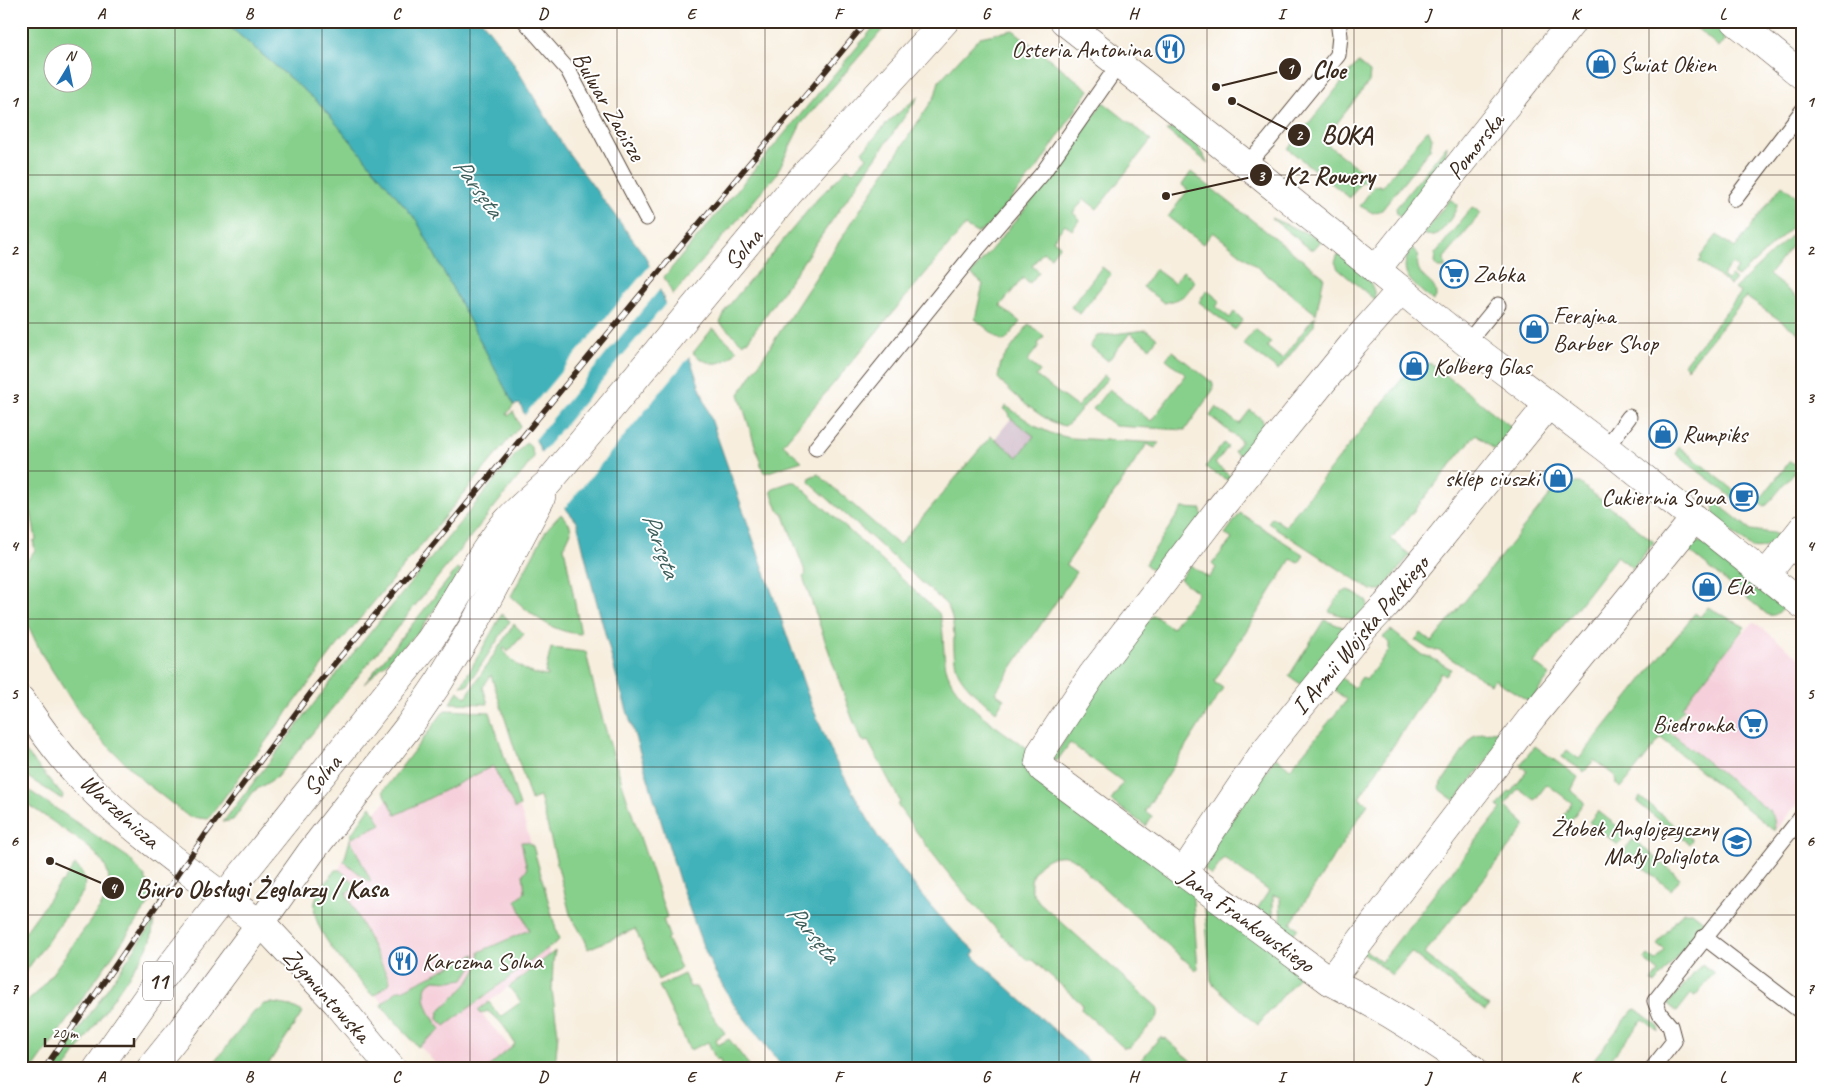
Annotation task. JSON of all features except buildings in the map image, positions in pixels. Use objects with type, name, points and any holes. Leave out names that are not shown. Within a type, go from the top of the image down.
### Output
[{"type":"street","name":"Solna","points":[[97,1069],[156,985],[224,897],[430,640],[486,549],[504,524],[548,483],[799,181],[945,21]]},
{"type":"street","points":[[1064,21],[1248,166],[1467,343],[1606,448],[1691,523],[1766,575],[1803,605]]},
{"type":"street","name":"Pomorska","points":[[1376,270],[1573,21]]},
{"type":"street","points":[[1735,21],[1803,76]]},
{"type":"street","name":"Jana Frankowskiego","points":[[1401,290],[1354,344],[1220,508],[1092,674],[1041,752],[1039,761],[1043,769],[1330,981],[1378,1007],[1445,1048],[1473,1069]]},
{"type":"street","name":"I Armii Wojska Polskiego","points":[[1183,873],[1264,752],[1364,628],[1399,590],[1548,405]]},
{"type":"street","name":"Solna","points":[[150,1069],[183,1028],[311,852],[409,726],[440,682],[524,533],[548,483]]},
{"type":"street","points":[[1330,981],[1533,716],[1691,523]]},
{"type":"street","points":[[1766,575],[1803,528]]},
{"type":"street","name":"Warzelnicza","points":[[21,700],[45,736],[92,790],[147,837],[260,924]]},
{"type":"street","name":"Zygmuntowska","points":[[260,924],[268,930],[337,1003],[392,1069]]},
{"type":"lane","name":"Bulwar Zacisze","points":[[526,21],[568,70],[646,218]]},
{"type":"lane","points":[[1248,166],[1253,157],[1338,55],[1340,36],[1338,21]]},
{"type":"lane","points":[[816,448],[978,248],[1042,174],[1112,74]]},
{"type":"lane","points":[[1735,199],[1803,110]]},
{"type":"lane","points":[[1467,343],[1498,306]]},
{"type":"lane","points":[[1606,448],[1629,417]]},
{"type":"lane","points":[[1652,1069],[1674,1041],[1670,1026],[1660,1014],[1655,1001],[1803,815]]},
{"type":"lane","points":[[1704,938],[1803,1013]]},
{"type":"shaded area","points":[[1014,415],[1040,435],[1019,461],[993,441]]},
{"type":"shaded area","name":"Biedronka","points":[[1754,622],[1803,660],[1803,797],[1776,829],[1663,740],[1686,711],[1682,707],[1736,639]]},
{"type":"shaded area","points":[[490,714],[532,846],[523,851],[550,956],[478,1010],[511,1048],[486,1069],[440,1069],[375,994],[347,955],[319,928],[319,904],[343,862],[352,840],[420,761]]},
{"type":"green space","points":[[21,21],[223,21],[319,103],[417,221],[514,405],[507,414],[509,416],[513,411],[520,426],[333,651],[208,819],[189,817],[143,781],[99,737],[79,712],[41,653],[21,610],[21,566],[24,565],[35,550],[33,541],[36,540],[31,512],[27,512],[25,502],[21,502]]},
{"type":"green space","points":[[879,21],[890,21],[801,124],[776,175],[673,295],[664,277]]},
{"type":"green space","points":[[1688,21],[1717,21],[1720,23],[1724,40],[1719,47]]},
{"type":"green space","points":[[1013,30],[1089,90],[1038,167],[987,228],[977,233],[965,226],[783,444],[802,461],[765,473],[739,394],[935,96],[939,81],[980,37]]},
{"type":"green space","points":[[1358,62],[1370,72],[1369,82],[1323,141],[1369,177],[1360,183],[1350,198],[1288,149]]},
{"type":"green space","points":[[919,96],[747,342],[745,341],[743,344],[720,323],[726,309],[819,197],[848,168],[853,172],[867,157],[862,152],[889,121]]},
{"type":"green space","points":[[1103,102],[1151,140],[1097,209],[1084,199],[1073,213],[1080,219],[1072,230],[1065,224],[1053,240],[1060,245],[1051,257],[1043,252],[1032,266],[1039,272],[1030,283],[1023,278],[1000,306],[1020,322],[1006,340],[1002,341],[975,319],[983,284],[971,274],[1050,179]]},
{"type":"green space","points":[[1181,128],[1191,136],[1208,163],[1166,130]]},
{"type":"green space","points":[[1428,129],[1432,138],[1430,149],[1382,210],[1373,213],[1360,206],[1374,186],[1379,185],[1382,187]]},
{"type":"green space","points":[[1447,145],[1445,161],[1401,217],[1397,214],[1396,208]]},
{"type":"green space","points":[[1191,172],[1324,277],[1316,314],[1213,232],[1203,244],[1168,217],[1188,190],[1182,185]]},
{"type":"green space","points":[[1782,185],[1801,200],[1803,199],[1803,217],[1738,277],[1733,274],[1738,268],[1732,264],[1722,276],[1727,280],[1731,276],[1736,280],[1730,285],[1699,262],[1702,258],[1700,257],[1717,235],[1735,248]]},
{"type":"green space","points":[[1450,199],[1457,205],[1447,224],[1437,234],[1423,234]]},
{"type":"green space","points":[[1472,207],[1481,213],[1444,258],[1445,268],[1438,268],[1434,263],[1435,254]]},
{"type":"green space","points":[[1271,218],[1316,237],[1321,241],[1314,249],[1310,249]]},
{"type":"green space","points":[[1803,224],[1803,231],[1769,275],[1803,302],[1803,336],[1746,297],[1688,368],[1684,364],[1741,293],[1735,288]]},
{"type":"green space","points":[[1412,248],[1418,256],[1418,267],[1421,274],[1436,292],[1436,297],[1433,301],[1414,284],[1406,272],[1407,257]]},
{"type":"green space","points":[[1338,254],[1367,279],[1374,292],[1375,300],[1338,269],[1335,262]]},
{"type":"green space","points":[[1102,267],[1111,274],[1080,314],[1071,307]]},
{"type":"green space","points":[[1155,269],[1174,283],[1183,271],[1195,281],[1182,296],[1164,303],[1143,287]]},
{"type":"green space","points":[[1207,290],[1220,301],[1216,307],[1230,318],[1234,312],[1243,320],[1235,330],[1199,302]]},
{"type":"green space","points":[[1315,316],[1314,325],[1278,370],[1243,344],[1255,329],[1271,342],[1267,347],[1282,359]]},
{"type":"green space","points":[[1029,324],[1044,336],[1027,361],[1040,371],[1036,376],[1077,407],[1104,375],[1108,378],[1065,426],[1048,420],[1039,414],[1011,392],[998,378],[1001,362]]},
{"type":"green space","points":[[713,328],[737,350],[727,360],[722,362],[710,363],[693,353]]},
{"type":"green space","points":[[1146,330],[1157,338],[1150,348],[1130,333],[1108,361],[1090,346],[1097,336]]},
{"type":"green space","points":[[1172,351],[1213,383],[1213,390],[1185,430],[1115,426],[1093,409],[1109,389],[1151,421],[1186,375],[1166,359]]},
{"type":"green space","points":[[1424,363],[1432,364],[1514,429],[1495,450],[1476,434],[1391,539],[1410,555],[1382,590],[1371,590],[1268,523],[1272,517],[1285,526],[1405,375],[1410,378]]},
{"type":"green space","points":[[1006,406],[1037,427],[1053,434],[1071,438],[1159,443],[1155,448],[1147,444],[1066,565],[1076,572],[995,693],[1004,699],[996,712],[974,692],[959,674],[955,661],[952,619],[946,604],[809,482],[810,477],[818,474],[899,545],[991,436],[1018,457],[1034,436],[1008,416],[1010,414],[1003,409]]},
{"type":"green space","points":[[1216,407],[1239,424],[1250,410],[1262,419],[1266,433],[1246,457],[1243,458],[1234,451],[1241,441],[1210,416]]},
{"type":"green space","points":[[526,442],[530,445],[534,457],[525,469],[277,777],[254,791],[233,820],[223,822],[346,662]]},
{"type":"green space","points":[[1224,443],[1228,447],[1215,464],[1229,475],[1229,481],[1205,467]]},
{"type":"green space","points":[[1678,446],[1739,494],[1733,498],[1676,454]]},
{"type":"green space","points":[[1790,461],[1796,465],[1797,469],[1767,505],[1763,506],[1758,502]]},
{"type":"green space","points":[[796,482],[939,613],[946,667],[953,685],[983,716],[1030,750],[1023,763],[1192,889],[1198,969],[1196,970],[1087,873],[1076,860],[1067,856],[1059,856],[1044,861],[1038,866],[1031,880],[1031,888],[1039,902],[1158,1008],[1158,1017],[1130,1047],[1124,1048],[1081,1009],[1082,1004],[1033,960],[1027,960],[1009,942],[959,886],[898,806],[900,801],[868,741],[862,740],[852,718],[803,577],[806,574],[783,513],[778,510],[771,491],[776,487]]},
{"type":"green space","points":[[1567,483],[1580,483],[1654,542],[1633,568],[1617,556],[1534,663],[1550,675],[1530,702],[1494,679],[1490,684],[1439,651],[1429,649],[1415,640],[1421,633],[1432,642],[1553,491],[1557,494]]},
{"type":"green space","points":[[1713,500],[1751,530],[1773,533],[1779,536],[1764,548],[1752,548],[1714,518]]},
{"type":"green space","points":[[1182,508],[1201,509],[1202,517],[1159,575],[1145,564]]},
{"type":"green space","points":[[1240,513],[1304,555],[1299,563],[1291,559],[1214,682],[1223,688],[1145,811],[1152,816],[1146,826],[1111,801],[1123,782],[1070,743],[1057,761],[1053,759],[1100,682],[1152,616],[1155,616],[1172,628],[1198,593],[1180,579],[1190,565],[1209,578],[1216,568],[1212,564],[1232,539],[1225,534]]},
{"type":"green space","points":[[561,514],[570,525],[571,532],[564,547],[581,634],[570,633],[551,626],[534,616],[511,596],[547,529]]},
{"type":"green space","points":[[1698,542],[1708,543],[1785,606],[1780,612],[1768,615],[1685,548]]},
{"type":"green space","points":[[457,569],[461,571],[419,632],[364,684]]},
{"type":"green space","points":[[1348,590],[1366,600],[1368,606],[1355,621],[1329,611],[1341,593]]},
{"type":"green space","points":[[1708,607],[1745,627],[1682,707],[1684,709],[1667,730],[1769,811],[1774,819],[1775,830],[1661,738],[1621,788],[1616,784],[1615,776],[1594,760],[1584,772],[1562,757],[1567,750],[1579,759],[1695,613],[1700,617]]},
{"type":"green space","points":[[502,614],[510,621],[468,685],[461,686]]},
{"type":"green space","points":[[1324,620],[1348,629],[1302,685],[1289,676]]},
{"type":"green space","points":[[514,624],[524,634],[508,652],[505,648],[503,649],[512,660],[534,674],[548,676],[545,673],[551,648],[586,652],[612,752],[667,917],[663,919],[669,936],[667,939],[681,968],[658,980],[635,929],[588,949],[570,914],[540,797],[531,800],[491,675],[483,687],[488,704],[450,703],[458,691],[466,697]]},
{"type":"green space","points":[[1391,630],[1422,655],[1430,657],[1451,669],[1446,676],[1441,673],[1359,798],[1368,804],[1291,923],[1298,928],[1292,936],[1281,928],[1280,897],[1273,895],[1273,923],[1257,909],[1269,891],[1224,858],[1211,876],[1205,870],[1214,843],[1276,757],[1290,769],[1347,700],[1329,686],[1339,676],[1354,688],[1362,677],[1366,680],[1389,650],[1389,643],[1383,637]]},
{"type":"green space","points":[[445,710],[490,712],[520,806],[515,809],[493,766],[396,815],[383,791]]},
{"type":"green space","points":[[1500,731],[1503,739],[1455,801],[1440,790],[1439,787],[1473,736]]},
{"type":"green space","points":[[21,746],[63,796],[62,799],[21,773]]},
{"type":"green space","points":[[1535,746],[1578,777],[1571,791],[1584,802],[1566,827],[1559,822],[1572,803],[1547,784],[1535,800],[1518,788],[1505,806],[1525,824],[1525,827],[1424,954],[1489,1006],[1485,1011],[1411,952],[1392,975],[1361,951],[1364,949],[1381,962],[1501,809],[1498,806],[1527,771],[1520,765]]},
{"type":"green space","points":[[21,785],[129,858],[145,877],[153,898],[33,1069],[21,1069],[21,1004],[29,1000],[40,990],[99,909],[106,895],[109,882],[107,871],[102,862],[85,844],[21,800]]},
{"type":"green space","points":[[1640,797],[1692,840],[1689,844],[1637,802]]},
{"type":"green space","points":[[371,806],[381,824],[350,839],[352,833]]},
{"type":"green space","points":[[1598,811],[1627,834],[1618,845],[1589,822]]},
{"type":"green space","points":[[350,839],[371,881],[369,882],[344,861]]},
{"type":"green space","points":[[1633,839],[1680,878],[1671,890],[1623,852]]},
{"type":"green space","points":[[521,842],[527,842],[533,846],[559,940],[445,1026],[438,1019],[439,1011],[472,977],[477,969],[479,952],[529,930],[516,900],[525,892],[523,874],[527,869]]},
{"type":"green space","points":[[75,865],[84,877],[83,892],[21,978],[21,938]]},
{"type":"green space","points":[[336,870],[340,870],[359,887],[346,893],[390,981],[389,984],[375,995],[372,995],[334,952],[319,926],[315,913],[316,897]]},
{"type":"green space","points":[[1204,898],[1303,972],[1258,1025],[1213,984],[1211,980]]},
{"type":"green space","points":[[1683,912],[1692,912],[1705,922],[1655,984],[1652,981],[1659,972],[1644,960],[1648,955],[1656,961],[1665,950],[1657,944]]},
{"type":"green space","points":[[154,921],[151,940],[143,955],[65,1069],[52,1069]]},
{"type":"green space","points":[[555,951],[552,990],[558,1033],[553,1069],[486,1069],[515,1044],[496,1017],[487,1011],[481,1014],[478,1010],[489,1002],[500,1017],[521,1002],[509,987]]},
{"type":"green space","points":[[475,954],[473,965],[464,979],[450,981],[434,980],[426,986],[425,997],[428,1009],[441,1029],[418,1047],[382,1004],[398,990],[402,990]]},
{"type":"green space","points":[[1702,964],[1714,973],[1695,996],[1691,994],[1677,1012],[1668,1004]]},
{"type":"green space","points":[[684,974],[690,987],[696,987],[725,1033],[716,1039],[718,1045],[729,1039],[749,1065],[741,1069],[722,1069],[720,1059],[716,1060],[708,1042],[690,1050],[659,986]]},
{"type":"green space","points":[[272,1003],[291,1006],[303,1012],[265,1069],[209,1069],[254,1012],[264,1004]]},
{"type":"green space","points":[[1636,1009],[1658,1026],[1659,1032],[1643,1019],[1603,1069],[1586,1069],[1633,1010]]},
{"type":"green space","points":[[1160,1037],[1165,1038],[1200,1069],[1148,1069],[1141,1060]]},
{"type":"water","name":"Parsęta","points":[[223,21],[482,21],[509,56],[564,147],[645,256],[690,359],[811,704],[836,762],[878,837],[924,898],[949,927],[975,951],[972,955],[1097,1069],[784,1069],[734,1005],[703,946],[681,886],[617,678],[577,522],[567,510],[520,404],[514,405],[417,221],[319,103]]},
{"type":"pier","points":[[651,264],[661,288],[534,441],[523,417]]},
{"type":"pier","points":[[667,302],[691,355],[564,509],[540,455]]},
{"type":"railway","points":[[44,1069],[205,835],[316,686],[867,21]]},
{"type":"place","name":"Osteria Antonina","points":[[1170,49]]},
{"type":"place","name":"Świat Okien","points":[[1601,64]]},
{"type":"place","name":"Cloe","points":[[1216,87]]},
{"type":"place","name":"BOKA","points":[[1232,101]]},
{"type":"place","name":"K2 Rowery","points":[[1166,196]]},
{"type":"place","name":"Zabka","points":[[1454,274]]},
{"type":"place","name":"Ferajna Barber Shop","points":[[1534,329]]},
{"type":"place","name":"Kolberg Glas","points":[[1414,366]]},
{"type":"place","name":"Rumpiks","points":[[1663,434]]},
{"type":"place","name":"sklep ciuszki","points":[[1558,478]]},
{"type":"place","name":"Cukiernia Sowa","points":[[1744,497]]},
{"type":"place","name":"Ela","points":[[1707,587]]},
{"type":"place","name":"Biedronka","points":[[1753,724]]},
{"type":"place","name":"Żłobek Anglojęzyczny Mały Poliglota","points":[[1737,842]]},
{"type":"place","name":"Biuro Obsługi Żeglarzy / Kasa","points":[[50,861]]},
{"type":"place","name":"Karczma Solna","points":[[403,961]]}]
